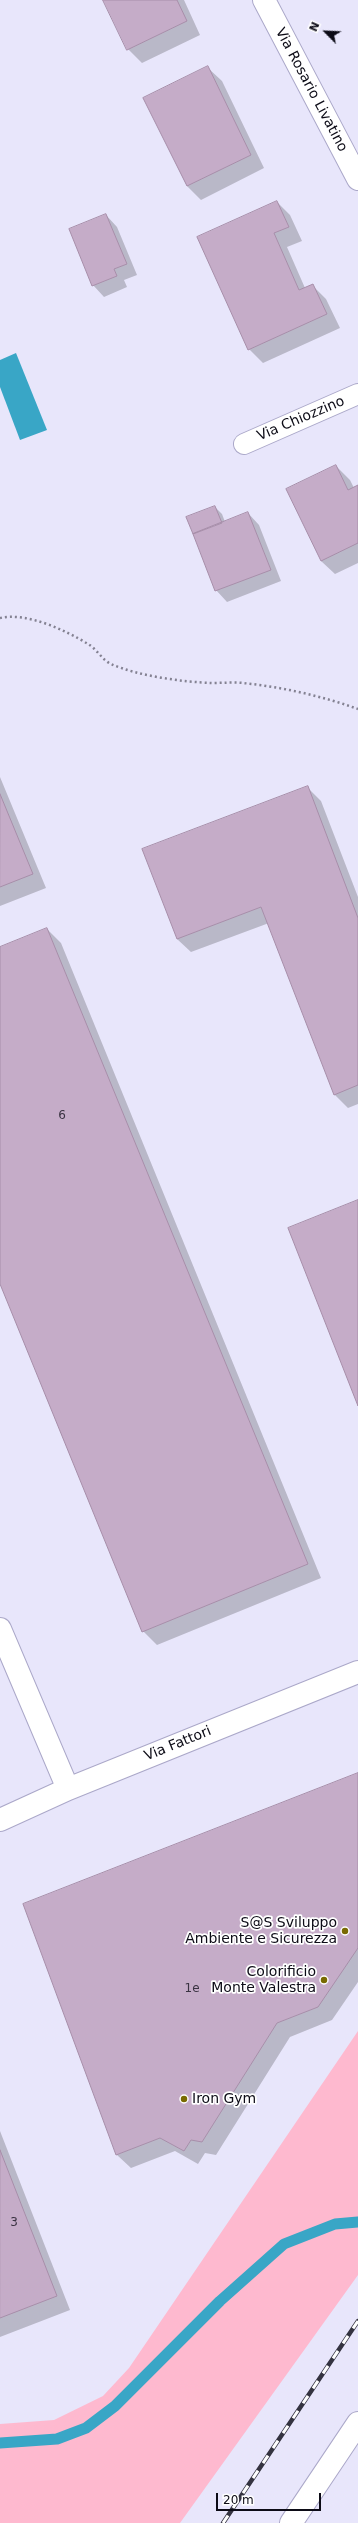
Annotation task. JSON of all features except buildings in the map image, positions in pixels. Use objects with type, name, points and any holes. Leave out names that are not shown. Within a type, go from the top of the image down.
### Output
[{"type":"street","name":"Via Rosario Livatino","points":[[264,0],[358,179]]},
{"type":"street","points":[[0,1629],[68,1789]]},
{"type":"street","name":"Via Fattori","points":[[0,1820],[68,1789],[358,1672]]},
{"type":"street","points":[[291,2523],[358,2423]]},
{"type":"lane","name":"Via Chiozzino","points":[[244,444],[358,394]]},
{"type":"path","points":[[0,618],[13,615],[51,626],[89,645],[110,664],[146,675],[211,683],[242,683],[284,689],[335,701],[358,710]]},
{"type":"shaded area","points":[[358,2031],[358,2275],[180,2523],[0,2523],[0,2424],[54,2420],[103,2396],[129,2368]]},
{"type":"water","points":[[16,353],[47,430],[20,440],[0,387],[0,360]]},
{"type":"waterway","points":[[0,2443],[57,2439],[86,2428],[115,2406],[220,2301],[284,2244],[335,2224],[358,2222]]},
{"type":"railway","points":[[223,2523],[358,2321]]},
{"type":"place","name":"S@S Sviluppo Ambiente e Sicurezza","points":[[345,1931]]},
{"type":"place","name":"Colorificio Monte Valestra","points":[[324,1980]]},
{"type":"place","name":"Iron Gym","points":[[184,2099]]}]
